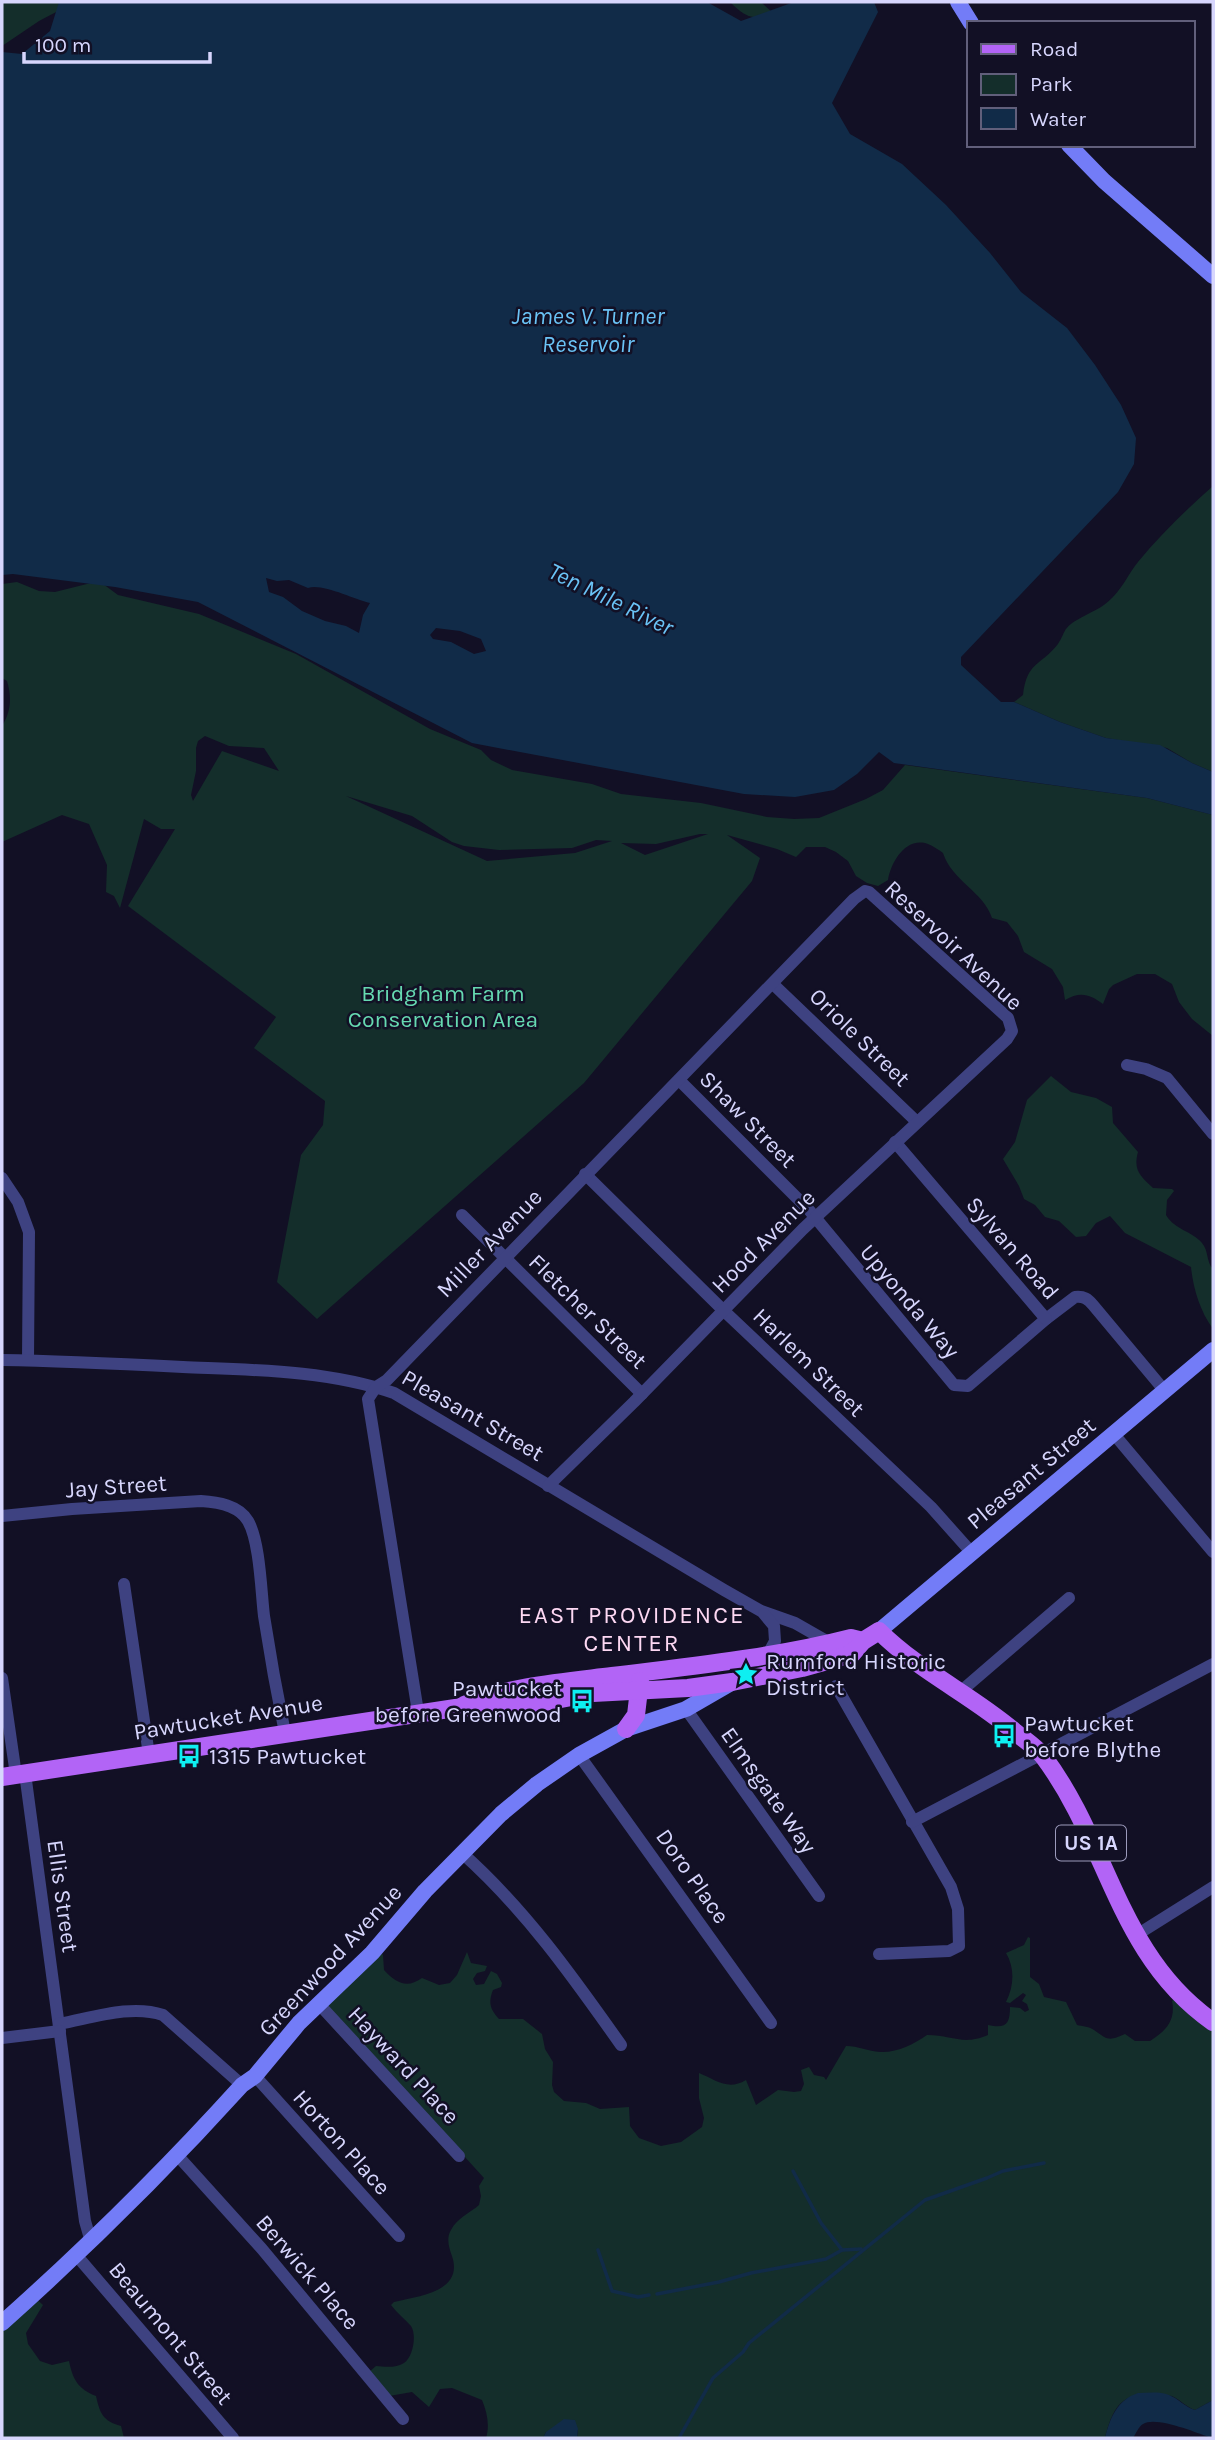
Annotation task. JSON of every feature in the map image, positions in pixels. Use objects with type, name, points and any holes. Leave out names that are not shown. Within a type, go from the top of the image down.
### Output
[{"type":"main road","name":"Pawtucket Avenue","points":[[640,1681],[688,1688],[732,1682],[802,1668],[852,1654],[871,1636]]},
{"type":"main road","name":"Pawtucket Avenue","points":[[14,1775],[418,1712],[462,1707],[486,1709],[529,1705],[768,1654],[871,1636]]},
{"type":"main road","name":"US 1A","points":[[871,1636],[960,1692],[1041,1753],[1069,1794],[1135,1936],[1174,1988],[1213,2022]]},
{"type":"main road","points":[[625,1729],[636,1715],[640,1681]]},
{"type":"street","points":[[958,2],[970,21]]},
{"type":"street","points":[[1071,147],[1104,181],[1210,267]]},
{"type":"street","name":"Miller Avenue","points":[[376,1387],[387,1380],[585,1174],[864,891]]},
{"type":"street","name":"Reservoir Avenue","points":[[864,891],[876,896],[1008,1018],[1012,1031]]},
{"type":"street","name":"Oriole Street","points":[[773,984],[917,1122]]},
{"type":"street","name":"Hood Avenue","points":[[548,1486],[815,1218],[1007,1039],[1012,1031]]},
{"type":"street","points":[[1127,1065],[1167,1078],[1213,1134]]},
{"type":"street","name":"Shaw Street","points":[[680,1080],[815,1218]]},
{"type":"street","name":"Sylvan Road","points":[[895,1142],[1046,1318],[1075,1297],[1087,1299],[1164,1390]]},
{"type":"street","name":"Harlem Street","points":[[585,1174],[723,1310],[931,1507],[972,1553]]},
{"type":"street","points":[[2,1178],[18,1202],[29,1232],[28,1360]]},
{"type":"street","name":"Fletcher Street","points":[[462,1215],[642,1394]]},
{"type":"street","name":"Upyonda Way","points":[[815,1218],[954,1385],[968,1386],[1046,1318]]},
{"type":"street","name":"Pleasant Street","points":[[871,1636],[1213,1350]]},
{"type":"street","name":"Pleasant Street","points":[[2,1360],[287,1373],[362,1382],[394,1393],[761,1611],[795,1623],[830,1643]]},
{"type":"street","points":[[376,1387],[368,1399],[418,1712]]},
{"type":"street","points":[[1113,1433],[1213,1552]]},
{"type":"street","name":"Jay Street","points":[[2,1516],[201,1501],[232,1507],[247,1519],[253,1533],[285,1733]]},
{"type":"street","points":[[124,1584],[149,1755]]},
{"type":"street","points":[[960,1692],[1069,1598]]},
{"type":"street","points":[[761,1611],[774,1626],[775,1641],[768,1654]]},
{"type":"street","points":[[912,1822],[1213,1664]]},
{"type":"street","name":"Ellis Street","points":[[2,1678],[14,1775],[60,2028],[85,2221],[91,2242]]},
{"type":"street","name":"Greenwood Avenue","points":[[2,2323],[77,2256],[178,2156],[299,2023],[372,1953],[425,1891],[501,1814],[537,1784],[579,1755],[625,1729],[686,1709],[732,1682]]},
{"type":"street","points":[[836,1686],[951,1887],[958,1909],[959,1946],[949,1951],[879,1954]]},
{"type":"street","name":"Elmsgate Way","points":[[686,1709],[819,1896]]},
{"type":"street","name":"Doro Place","points":[[579,1755],[771,2023]]},
{"type":"street","points":[[462,1853],[522,1914],[566,1966],[621,2045]]},
{"type":"street","points":[[1135,1936],[1213,1887]]},
{"type":"street","name":"Hayward Place","points":[[318,2003],[459,2156]]},
{"type":"street","name":"Horton Place","points":[[2,2038],[138,2010],[163,2015],[249,2081],[399,2236]]},
{"type":"street","name":"Berwick Place","points":[[178,2156],[262,2249],[403,2419]]},
{"type":"street","name":"Beaumont Street","points":[[77,2256],[233,2438]]},
{"type":"green space","points":[[2,2],[60,2],[58,11],[2,46]]},
{"type":"green space","points":[[730,2],[761,2],[774,14],[750,16]]},
{"type":"green space","points":[[1213,486],[1213,772],[1167,748],[1106,738],[1014,702],[1023,695],[1031,670],[1052,651],[1069,626],[1109,601],[1155,542]]},
{"type":"green space","name":"Bridgham Farm Conservation Area","points":[[99,581],[118,595],[199,614],[296,654],[430,729],[481,750],[491,760],[512,770],[592,784],[621,794],[701,803],[767,817],[819,818],[883,790],[905,765],[1147,798],[1213,815],[1213,1036],[1192,1019],[1179,1002],[1172,984],[1155,974],[1137,974],[1113,985],[1103,1004],[1085,995],[1075,995],[1065,1000],[1063,987],[1052,969],[1024,952],[1018,936],[1007,922],[992,918],[982,901],[953,871],[943,853],[928,844],[906,847],[892,866],[888,880],[878,886],[856,876],[848,861],[825,847],[806,847],[796,857],[727,835],[760,858],[752,881],[584,1083],[317,1319],[277,1282],[301,1155],[323,1125],[325,1101],[254,1048],[276,1017],[128,906],[175,829],[161,829],[144,819],[120,908],[114,896],[106,892],[107,865],[89,824],[62,815],[2,842],[2,726],[9,710],[10,693],[7,681],[2,678],[2,584],[17,582],[39,591],[55,592]],"holes":[[[205,736],[229,746],[264,748],[279,771],[222,751],[193,801],[191,795],[196,771],[196,748],[198,741]],[[346,796],[412,816],[452,842],[464,846],[499,850],[572,848],[596,840],[612,841],[575,853],[487,861]],[[700,834],[708,834],[645,855],[621,843],[656,844]]]},
{"type":"green space","points":[[1051,1076],[1071,1092],[1096,1098],[1112,1107],[1113,1123],[1138,1152],[1136,1164],[1141,1176],[1153,1188],[1174,1191],[1167,1200],[1166,1215],[1174,1224],[1202,1243],[1213,1269],[1213,1329],[1198,1299],[1191,1267],[1125,1233],[1110,1216],[1096,1223],[1086,1236],[1076,1237],[1059,1221],[1045,1217],[1035,1205],[1024,1199],[1003,1159],[1015,1142],[1027,1100]]},
{"type":"green space","points":[[1028,1937],[1030,1977],[1039,1984],[1044,1997],[1066,2002],[1077,2025],[1090,2028],[1111,2039],[1125,2034],[1135,2041],[1150,2041],[1168,2024],[1172,2014],[1172,2001],[1182,1992],[1213,2018],[1213,2400],[1195,2410],[1172,2396],[1134,2396],[1115,2410],[1105,2438],[577,2438],[578,2429],[546,2432],[543,2438],[486,2438],[488,2428],[482,2400],[452,2388],[440,2389],[429,2407],[412,2392],[389,2396],[369,2372],[376,2366],[401,2365],[410,2356],[414,2340],[413,2330],[391,2305],[437,2290],[452,2278],[454,2268],[448,2243],[449,2233],[457,2222],[479,2205],[479,2186],[484,2178],[325,2003],[381,1953],[384,1970],[397,1981],[407,1984],[422,1978],[439,1985],[450,1983],[457,1975],[467,1952],[471,1963],[487,1966],[485,1971],[477,1973],[473,1979],[476,1985],[484,1984],[491,1971],[497,1974],[502,1983],[501,1987],[493,1990],[490,2002],[499,2019],[523,2019],[542,2034],[545,2049],[553,2062],[554,2092],[564,2101],[586,2103],[600,2109],[629,2107],[630,2126],[639,2138],[661,2146],[681,2142],[702,2127],[704,2118],[699,2098],[699,2073],[733,2085],[746,2080],[756,2105],[778,2090],[801,2091],[804,2084],[801,2070],[809,2067],[814,2075],[826,2080],[846,2046],[886,2052],[905,2047],[927,2035],[971,2040],[988,2035],[988,2025],[1006,2024],[1010,2007],[1020,2008],[1025,2012],[1029,2010],[1027,2004],[1022,2001],[1026,1995],[1023,1993],[1010,2003],[1006,2002],[1012,1977],[1006,1953],[1024,1945]]},
{"type":"green space","points":[[34,2297],[43,2305],[26,2333],[28,2344],[40,2361],[52,2365],[69,2361],[77,2383],[96,2396],[103,2416],[121,2426],[124,2438],[2,2438],[2,2323]]},
{"type":"water","name":"James V. Turner Reservoir","points":[[59,2],[707,2],[741,21],[794,2],[874,2],[878,12],[832,103],[850,134],[902,164],[946,205],[1021,292],[1067,328],[1121,405],[1136,438],[1134,464],[1118,492],[961,657],[961,665],[1001,702],[1014,702],[1106,738],[1160,745],[1213,772],[1213,815],[1147,798],[894,763],[879,752],[857,774],[834,790],[795,797],[744,794],[472,743],[198,602],[115,587],[13,574],[2,575],[2,52],[22,54],[50,31]],"holes":[[[266,578],[289,580],[308,588],[329,589],[370,603],[363,615],[359,633],[302,611],[283,597],[269,592]],[[436,628],[460,631],[481,639],[486,651],[474,654],[451,642],[433,639],[430,635]]]},
{"type":"water","points":[[1138,2393],[1165,2394],[1195,2410],[1213,2400],[1213,2435],[1209,2437],[1175,2426],[1149,2422],[1141,2425],[1133,2438],[1105,2438],[1109,2424],[1120,2405]]},
{"type":"water","points":[[564,2419],[575,2420],[577,2438],[543,2438],[546,2432]]},
{"type":"waterway","points":[[679,2438],[713,2378],[743,2352],[749,2343],[925,2200],[1003,2171],[1044,2163]]},
{"type":"waterway","points":[[793,2171],[821,2223],[842,2250]]},
{"type":"waterway","points":[[657,2294],[826,2259],[842,2250],[861,2249]]},
{"type":"waterway","points":[[598,2250],[612,2291],[638,2297],[649,2295]]},
{"type":"place","name":"Rumford Historic District","points":[[746,1674]]},
{"type":"place","name":"Pawtucket before Greenwood","points":[[582,1701]]},
{"type":"place","name":"Pawtucket before Blythe","points":[[1004,1736]]},
{"type":"place","name":"1315 Pawtucket","points":[[189,1756]]},
{"type":"district","name":"EAST PROVIDENCE CENTER","points":[[632,1629]]},
{"type":"water label","name":"Ten Mile River","points":[[611,599]]}]
